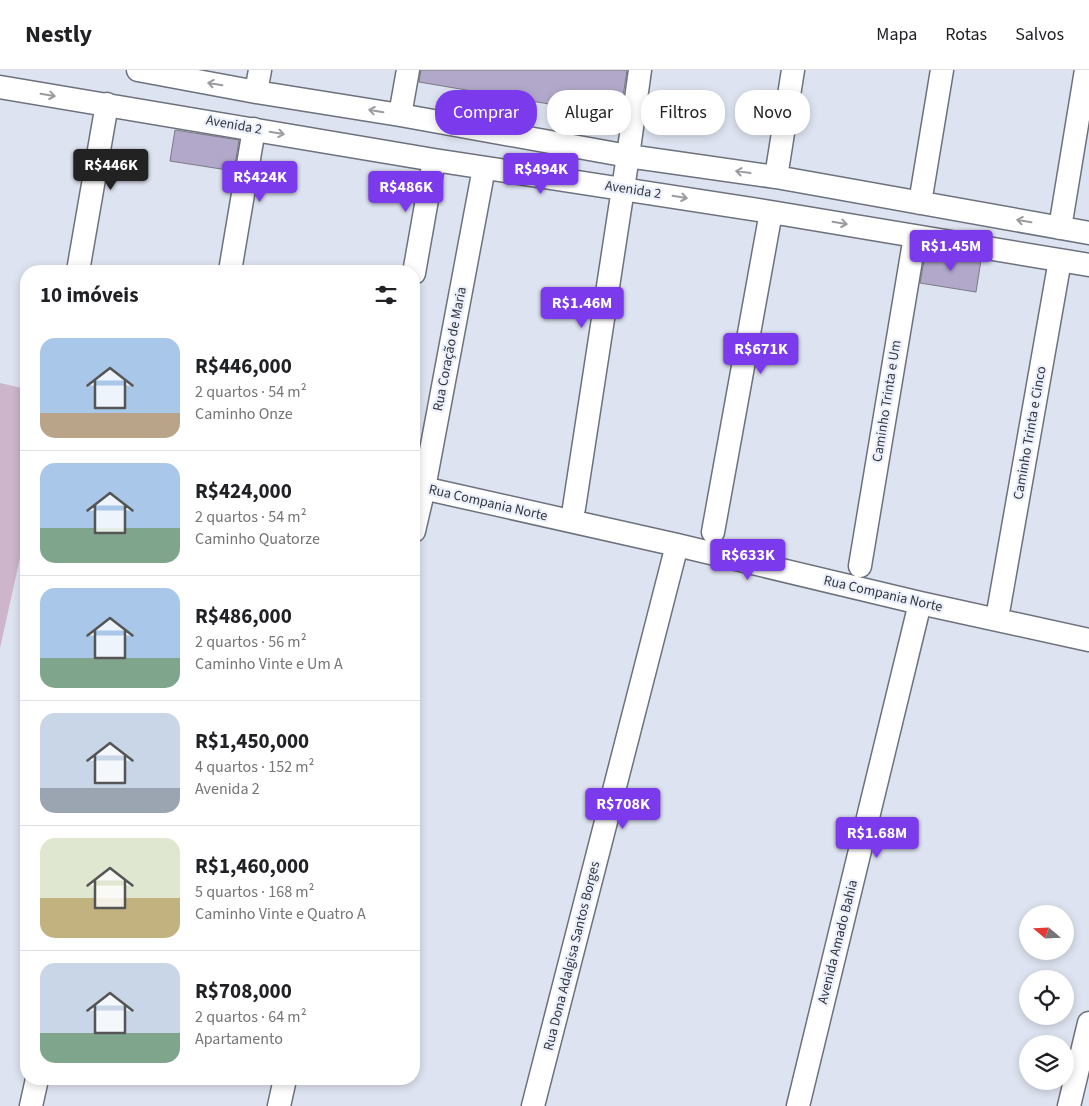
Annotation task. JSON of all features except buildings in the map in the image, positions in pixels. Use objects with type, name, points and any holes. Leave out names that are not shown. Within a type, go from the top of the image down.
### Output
[{"type":"street","points":[[138,70],[628,156],[776,177],[1089,233]]},
{"type":"street","points":[[256,92],[260,70]]},
{"type":"street","points":[[400,115],[408,70]]},
{"type":"street","points":[[574,508],[640,70]]},
{"type":"street","points":[[776,177],[794,70]]},
{"type":"street","points":[[920,203],[942,70]]},
{"type":"street","points":[[1060,228],[1086,70]]},
{"type":"street","name":"Avenida 2","points":[[0,87],[434,160],[623,188],[1089,265]]},
{"type":"street","points":[[79,265],[107,104]]},
{"type":"street","points":[[231,265],[254,129]]},
{"type":"street","points":[[415,265],[434,160]]},
{"type":"street","name":"Rua Coração de Maria","points":[[420,482],[484,168]]},
{"type":"street","points":[[713,532],[771,212]]},
{"type":"street","name":"Caminho Trinta e Um","points":[[860,566],[915,236]]},
{"type":"street","name":"Caminho Trinta e Cinco","points":[[999,607],[1060,260]]},
{"type":"street","name":"Rua Compania Norte","points":[[420,487],[677,545],[920,603],[1089,640]]},
{"type":"street","name":"Rua Dona Adalgisa Santos Borges","points":[[533,1106],[677,545]]},
{"type":"street","name":"Avenida Amado Bahia","points":[[798,1106],[920,603]]},
{"type":"street","points":[[1069,1106],[1089,1024]]},
{"type":"street","points":[[31,1106],[36,1085]]},
{"type":"street","points":[[279,1106],[284,1085]]},
{"type":"shaded area","points":[[0,383],[20,388],[20,558],[0,648]]}]
